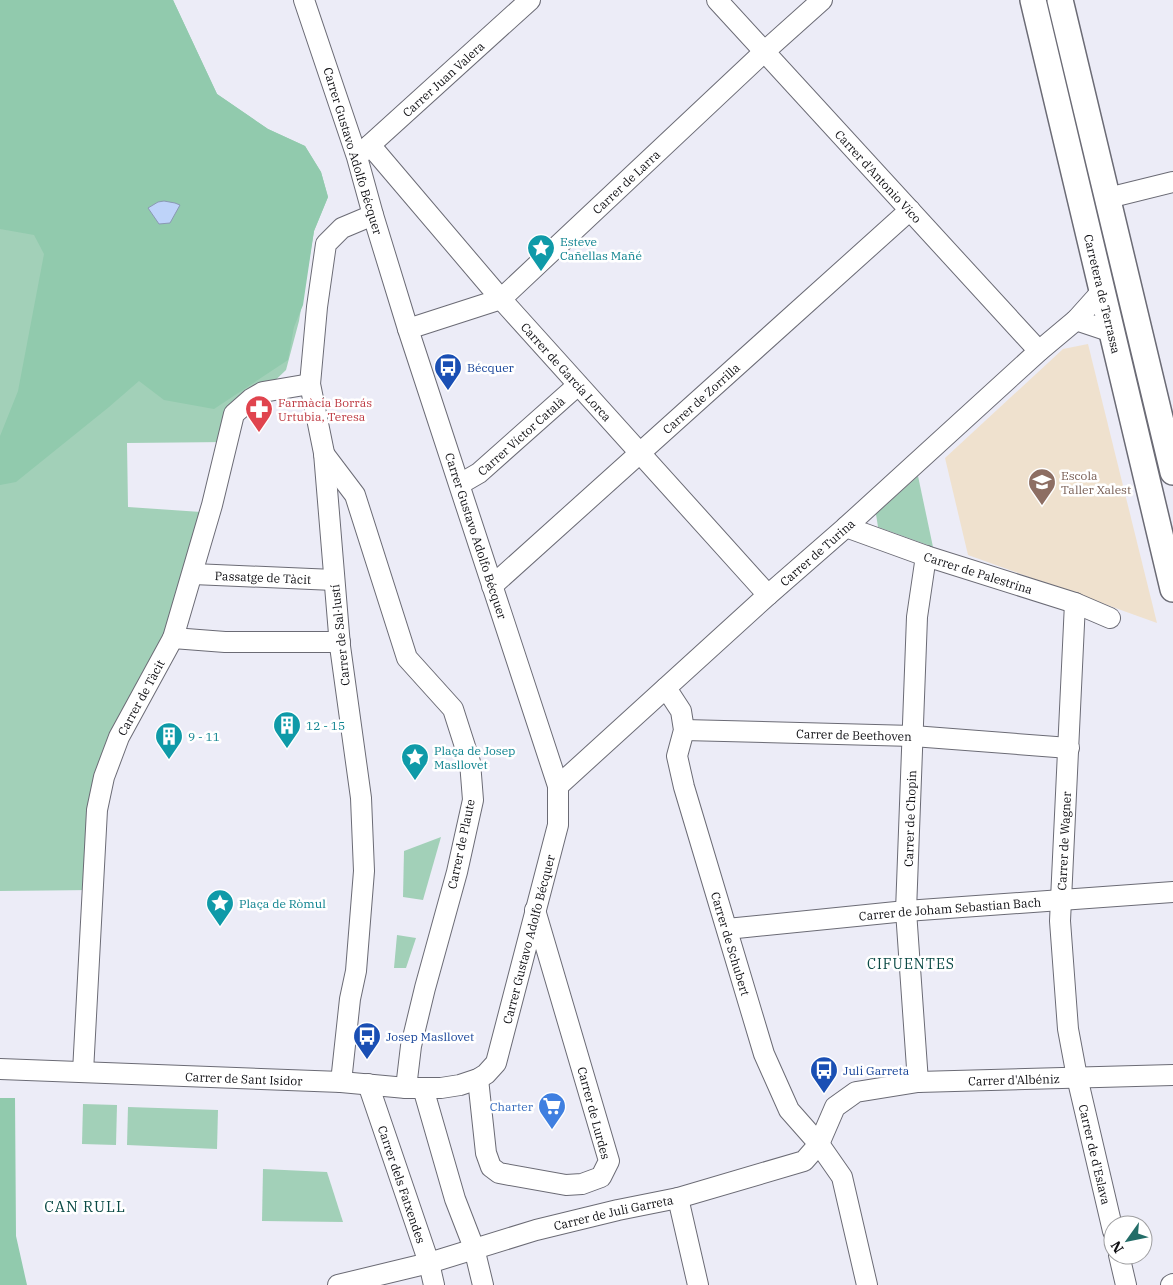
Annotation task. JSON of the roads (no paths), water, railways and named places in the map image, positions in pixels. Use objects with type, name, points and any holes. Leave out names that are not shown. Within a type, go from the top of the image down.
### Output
[{"type":"main road","name":"Carretera de Terrassa","points":[[1033,0],[1173,589]]},
{"type":"main road","points":[[1060,0],[1173,472]]},
{"type":"street","name":"Carrer Gustavo Adolfo Bécquer","points":[[304,0],[363,151],[373,215],[408,329],[558,786],[558,825],[496,1063],[482,1077]]},
{"type":"street","name":"Carrer Juan Valera","points":[[363,151],[530,0]]},
{"type":"street","name":"Carrer d'Antonio Vico","points":[[717,0],[1039,351]]},
{"type":"street","name":"Carrer de Larra","points":[[408,329],[501,300],[765,51],[822,0]]},
{"type":"street","name":"Carrer de García Lorca","points":[[363,151],[578,384],[768,595]]},
{"type":"street","points":[[1108,198],[1173,182]]},
{"type":"street","name":"Carrer de Zorrilla","points":[[492,586],[910,210]]},
{"type":"street","name":"Carrer de Sal·lustí","points":[[341,1082],[350,999],[356,971],[364,871],[361,798],[340,642],[324,453],[310,384],[317,307],[326,244],[342,228],[373,215]]},
{"type":"street","name":"Carrer de Turina","points":[[558,786],[1039,351],[1076,320],[1102,291]]},
{"type":"street","points":[[1076,320],[1112,332]]},
{"type":"street","name":"Carrer de Tàcit","points":[[83,1072],[99,802],[104,777],[119,737],[173,638],[192,574],[234,414],[251,399],[263,392],[310,384]]},
{"type":"street","name":"Carrer Víctor Català","points":[[460,484],[479,473],[578,384]]},
{"type":"street","name":"Carrer de Plaute","points":[[324,453],[355,494],[408,658],[453,709],[470,762],[473,800],[457,872],[411,1046],[414,1088]]},
{"type":"street","name":"Carrer de Palestrina","points":[[846,527],[926,556],[1075,603],[1110,618]]},
{"type":"street","name":"Carrer de Chopin","points":[[918,1082],[906,911],[917,617],[926,556]]},
{"type":"street","name":"Passatge de Tàcit","points":[[192,574],[334,580]]},
{"type":"street","name":"Carrer de Wagner","points":[[1075,603],[1060,921],[1068,1029],[1077,1077]]},
{"type":"street","points":[[173,638],[225,642],[340,642]]},
{"type":"street","points":[[666,688],[681,711],[684,730]]},
{"type":"street","name":"Carrer de Beethoven","points":[[684,730],[913,736],[1069,748]]},
{"type":"street","name":"Carrer de Schubert","points":[[684,730],[677,756],[684,788],[764,1054],[789,1110],[819,1144],[842,1177],[867,1285]]},
{"type":"street","name":"Carrer de Joham Sebastian Bach","points":[[727,929],[906,911],[1173,892]]},
{"type":"street","name":"Carrer de Lurdes","points":[[482,1077],[486,1153],[491,1167],[499,1173],[566,1185],[582,1184],[601,1178],[609,1161],[535,910]]},
{"type":"street","name":"Carrer de Sant Isidor","points":[[0,1069],[341,1082],[414,1088],[441,1088],[460,1085],[482,1077]]},
{"type":"street","name":"Carrer d'Albéniz","points":[[856,1092],[918,1082],[1173,1075]]},
{"type":"street","name":"Carrer de d'Eslava","points":[[1077,1077],[1109,1215]]},
{"type":"street","name":"Carrer dels Fatxendes","points":[[368,1084],[429,1263],[434,1285]]},
{"type":"street","points":[[414,1088],[474,1248],[483,1285]]},
{"type":"street","name":"Carrer de Juli Garreta","points":[[338,1285],[429,1263],[474,1248],[572,1221],[678,1198],[804,1160],[819,1144],[835,1107],[856,1092]]},
{"type":"street","points":[[678,1198],[698,1285]]},
{"type":"street","points":[[1121,1265],[1126,1285]]},
{"type":"water","points":[[164,201],[180,205],[170,223],[159,224],[148,208]]},
{"type":"place","name":"Esteve Cañellas Mañé","points":[[541,272]]},
{"type":"place","name":"Bécquer","points":[[448,391]]},
{"type":"place","name":"Farmàcia Borrás Urtubia, Teresa","points":[[259,433]]},
{"type":"place","name":"Escola Taller Xalest","points":[[1042,506]]},
{"type":"place","name":"12 - 15","points":[[287,749]]},
{"type":"place","name":"9 - 11","points":[[169,760]]},
{"type":"place","name":"Plaça de Josep Masllovet","points":[[415,781]]},
{"type":"place","name":"Plaça de Ròmul","points":[[220,927]]},
{"type":"place","name":"Josep Masllovet","points":[[367,1060]]},
{"type":"place","name":"Juli Garreta","points":[[824,1094]]},
{"type":"place","name":"Charter","points":[[552,1130]]},
{"type":"district","name":"CIFUENTES","points":[[911,964]]},
{"type":"district","name":"CAN RULL","points":[[85,1206]]}]
